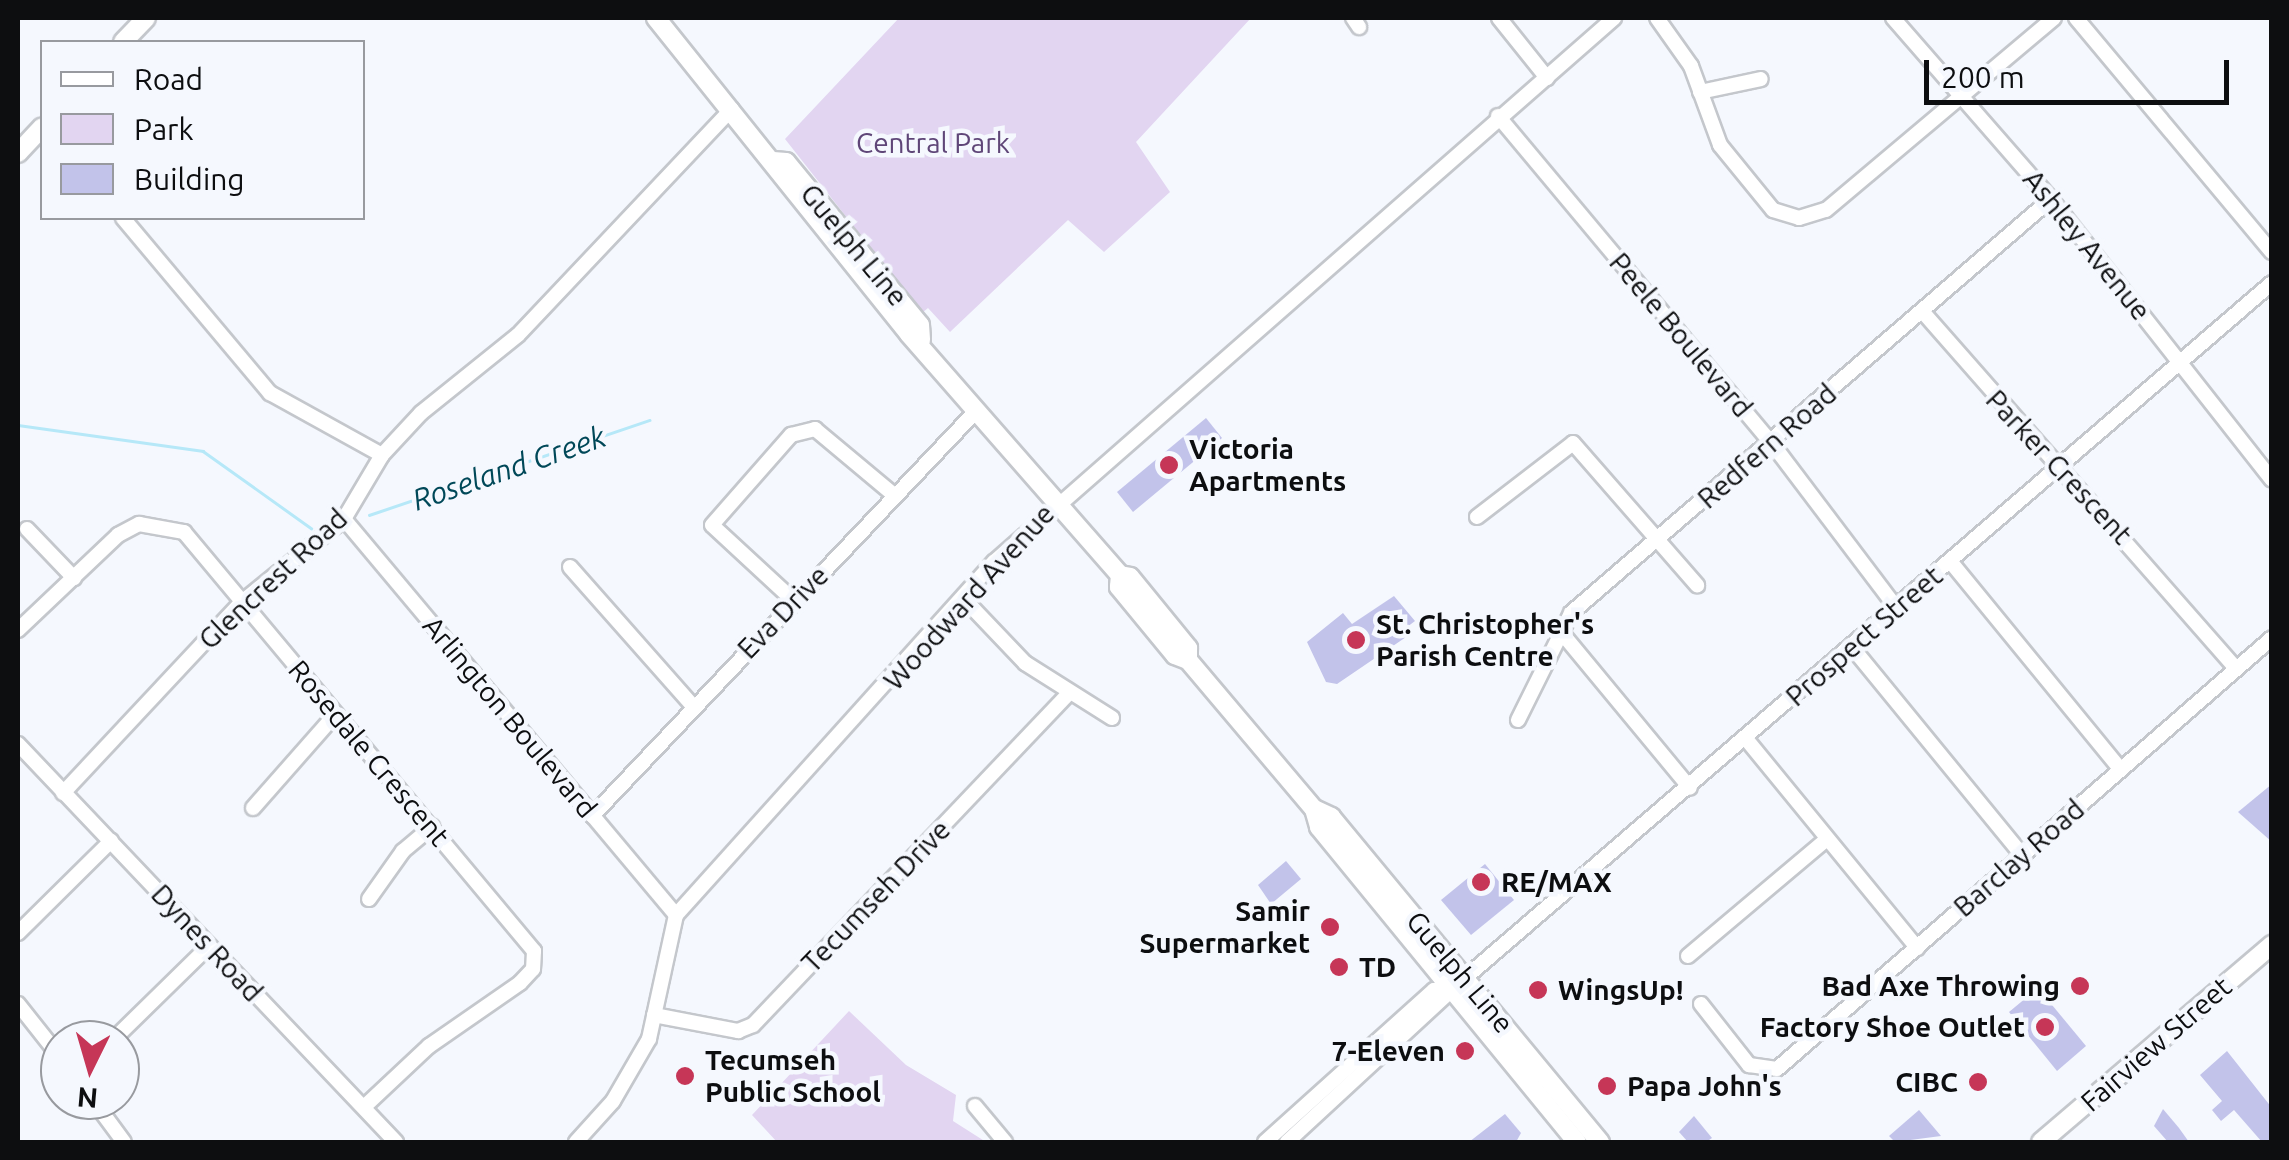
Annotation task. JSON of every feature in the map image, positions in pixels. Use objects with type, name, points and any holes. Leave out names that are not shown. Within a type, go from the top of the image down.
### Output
[{"type":"main road","points":[[125,40],[146,18]]},
{"type":"main road","name":"Guelph Line","points":[[656,18],[773,160],[786,162],[920,326],[922,340],[977,410],[1120,575],[1130,578],[1176,632],[1188,660],[1314,809],[1319,826],[1600,1142]]},
{"type":"main road","points":[[18,153],[40,129]]},
{"type":"main road","name":"Fairview Street","points":[[2040,1142],[2272,945]]},
{"type":"main road","name":"Guelph Line","points":[[1460,983],[1577,1142]]},
{"type":"street","points":[[1499,18],[1546,78]]},
{"type":"street","name":"Woodward Avenue","points":[[676,915],[1057,500],[1614,18]]},
{"type":"street","points":[[1657,18],[1740,173],[1773,210],[1799,218],[1826,210],[2054,18]]},
{"type":"street","name":"Ashley Avenue","points":[[1893,18],[2050,199],[2272,480]]},
{"type":"street","points":[[2076,18],[2272,252]]},
{"type":"street","points":[[1700,92],[1761,79]]},
{"type":"street","name":"Glencrest Road","points":[[63,793],[242,602],[344,519],[382,456],[421,412],[518,335],[732,108]]},
{"type":"street","name":"Peele Boulevard","points":[[1498,116],[1771,442],[1895,606]]},
{"type":"street","name":"Redfern Road","points":[[1518,720],[1572,613],[2050,199]]},
{"type":"street","points":[[125,220],[270,393],[382,456]]},
{"type":"street","name":"Prospect Street","points":[[1287,1142],[1460,983],[1747,740],[1895,606],[2272,284]]},
{"type":"street","name":"Parker Crescent","points":[[1922,311],[2236,669]]},
{"type":"street","name":"Eva Drive","points":[[592,816],[977,410]]},
{"type":"street","points":[[793,600],[712,524],[790,436],[815,429],[895,496]]},
{"type":"street","points":[[1477,517],[1572,443],[1697,585]]},
{"type":"street","name":"Arlington Boulevard","points":[[344,519],[676,915]]},
{"type":"street","name":"Rosedale Crescent","points":[[18,630],[118,535],[139,524],[162,524],[184,532],[534,951],[533,970],[430,1046],[364,1107]]},
{"type":"street","points":[[27,529],[74,578]]},
{"type":"street","points":[[1950,561],[2120,768]]},
{"type":"street","points":[[570,567],[693,706]]},
{"type":"street","points":[[966,601],[1025,663],[1112,718]]},
{"type":"street","points":[[1561,632],[1690,788]]},
{"type":"street","name":"Barclay Road","points":[[1701,1004],[1763,1072],[1777,1068],[2272,638]]},
{"type":"street","points":[[1851,646],[2024,856]]},
{"type":"street","name":"Tecumseh Drive","points":[[654,1015],[738,1031],[753,1025],[1069,693]]},
{"type":"street","points":[[253,808],[336,714]]},
{"type":"street","points":[[1747,740],[1917,948]]},
{"type":"street","name":"Dynes Road","points":[[18,744],[396,1142]]},
{"type":"street","points":[[369,899],[403,850],[432,827]]},
{"type":"street","points":[[1688,956],[1827,839]]},
{"type":"street","points":[[18,933],[111,841]]},
{"type":"street","points":[[576,1142],[613,1101],[649,1039],[676,915]]},
{"type":"street","points":[[133,1020],[209,946]]},
{"type":"street","name":"Prospect Street","points":[[1264,1142],[1434,990],[1460,983]]},
{"type":"street","points":[[18,1004],[40,1032]]},
{"type":"street","points":[[975,1106],[1005,1142]]},
{"type":"street","points":[[107,1120],[124,1142]]},
{"type":"green space","name":"Central Park","points":[[899,18],[1251,18],[1136,142],[1170,192],[1104,252],[1068,220],[950,332],[928,308],[922,313],[785,139]]},
{"type":"green space","points":[[849,1011],[906,1065],[956,1095],[953,1121],[986,1142],[777,1142],[752,1115]]},
{"type":"building","name":"Victoria Apartments","points":[[1206,418],[1222,438],[1133,512],[1117,492]]},
{"type":"building","name":"St. Christopher's Parish Centre","points":[[1394,596],[1415,621],[1407,627],[1412,633],[1337,684],[1326,682],[1307,642],[1343,613],[1352,624]]},
{"type":"building","points":[[2272,784],[2272,842],[2238,812]]},
{"type":"building","points":[[1286,861],[1301,879],[1271,904],[1258,885]]},
{"type":"building","name":"RE/MAX","points":[[1485,864],[1514,900],[1471,935],[1441,900]]},
{"type":"building","name":"Factory Shoe Outlet","points":[[2038,988],[2086,1046],[2057,1071],[2009,1012]]},
{"type":"building","points":[[2227,1051],[2272,1108],[2272,1142],[2262,1142],[2234,1110],[2221,1121],[2212,1110],[2222,1101],[2200,1075]]},
{"type":"building","points":[[2163,1109],[2189,1142],[2168,1142],[2154,1126]]},
{"type":"building","points":[[1919,1110],[1941,1136],[1895,1142],[1889,1136]]},
{"type":"building","points":[[1505,1114],[1521,1133],[1516,1142],[1469,1142]]},
{"type":"building","points":[[1694,1116],[1712,1138],[1706,1142],[1688,1142],[1679,1132]]},
{"type":"waterway","name":"Roseland Creek","points":[[369,515],[649,420]]},
{"type":"waterway","name":"Roseland Creek","points":[[18,425],[203,451],[311,528]]},
{"type":"place","name":"Victoria Apartments","points":[[1169,465]]},
{"type":"place","name":"St. Christopher's Parish Centre","points":[[1356,640]]},
{"type":"place","name":"RE/MAX","points":[[1481,882]]},
{"type":"place","name":"Samir Supermarket","points":[[1330,927]]},
{"type":"place","name":"TD","points":[[1339,967]]},
{"type":"place","name":"Bad Axe Throwing","points":[[2080,986]]},
{"type":"place","name":"WingsUp!","points":[[1538,990]]},
{"type":"place","name":"Factory Shoe Outlet","points":[[2045,1027]]},
{"type":"place","name":"7-Eleven","points":[[1465,1051]]},
{"type":"place","name":"Tecumseh Public School","points":[[685,1076]]},
{"type":"place","name":"CIBC","points":[[1978,1082]]},
{"type":"place","name":"Papa John's","points":[[1607,1086]]}]
